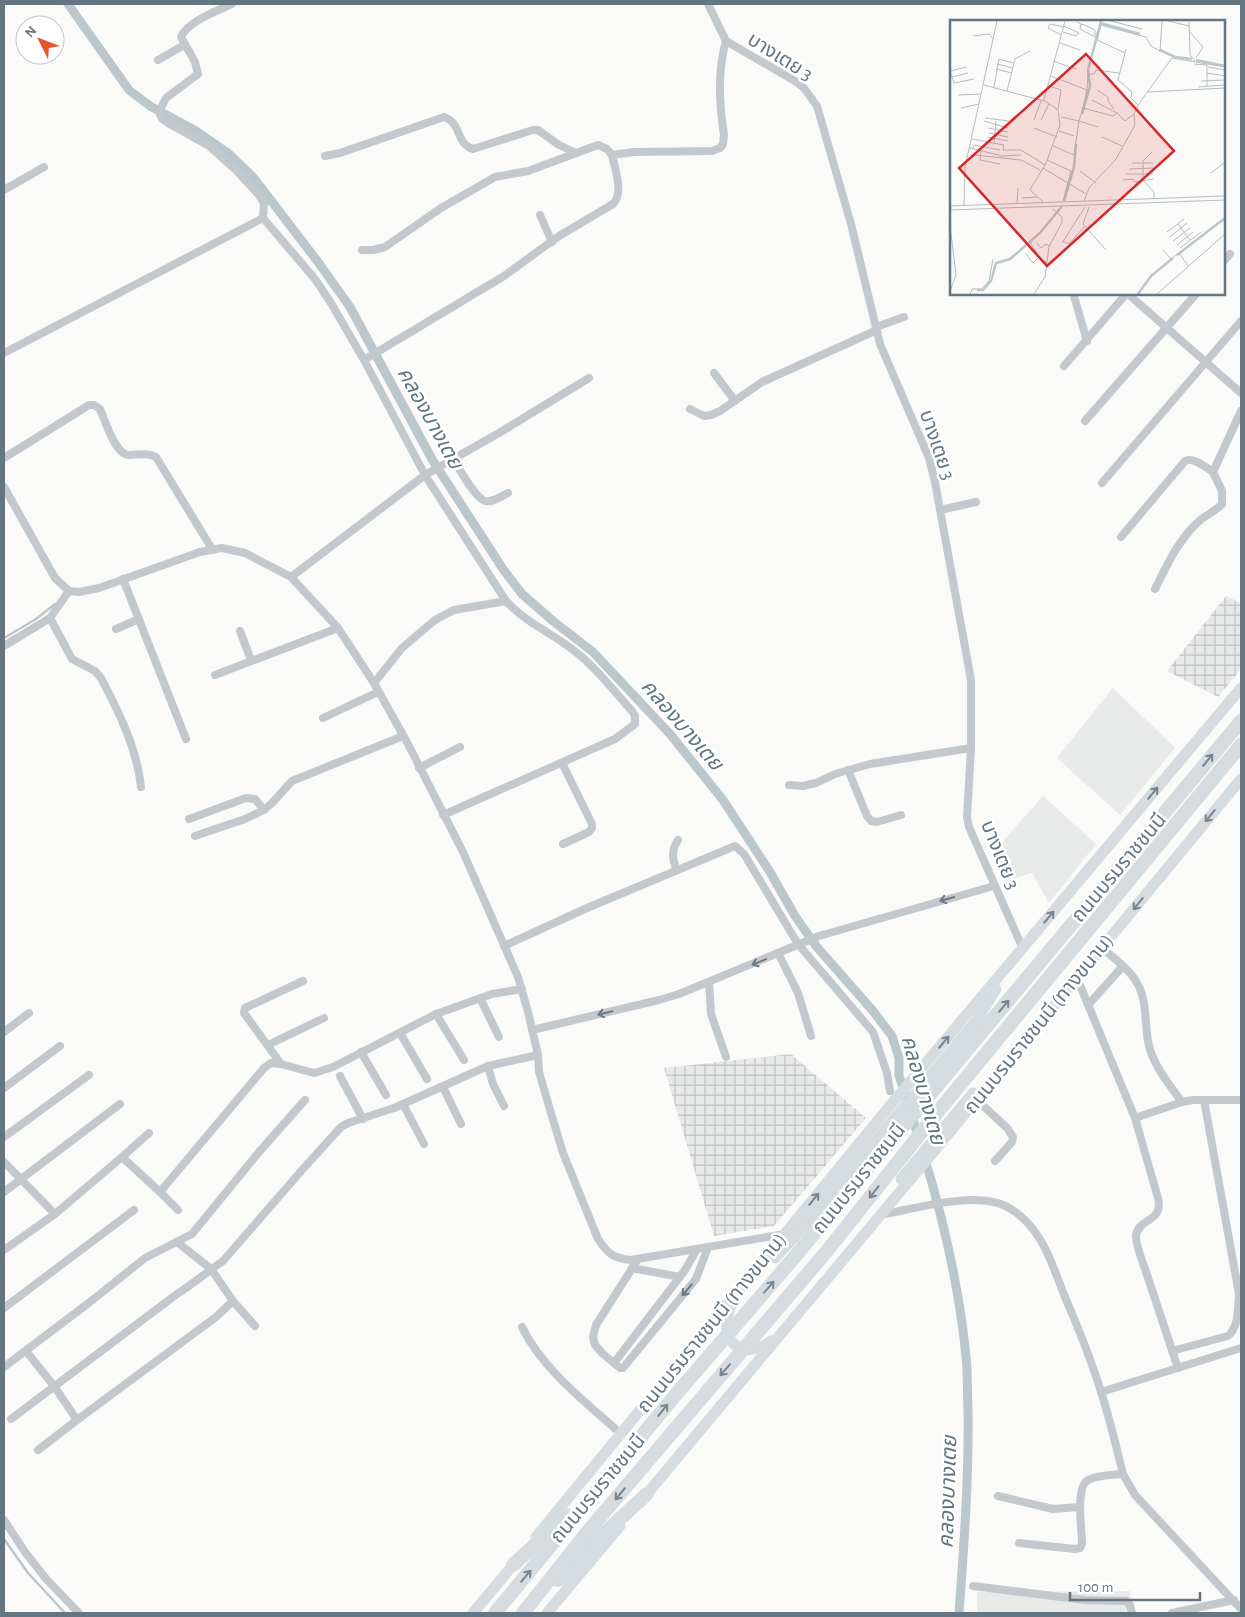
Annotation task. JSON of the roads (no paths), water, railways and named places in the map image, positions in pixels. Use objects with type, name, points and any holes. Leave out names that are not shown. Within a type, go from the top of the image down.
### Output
[{"type":"highway","name":"ถนนบรมราชชนนี","points":[[495,1613],[899,1130],[920,1088],[1032,972],[1241,721]]},
{"type":"highway","name":"ถนนบรมราชชนนี","points":[[524,1613],[589,1530],[827,1252],[936,1114],[1241,745]]},
{"type":"highway","points":[[513,1565],[604,1482]]},
{"type":"highway","points":[[524,1613],[647,1494]]},
{"type":"main road","points":[[1080,975],[1036,1017],[832,1261],[773,1340],[760,1348],[752,1350],[740,1348],[730,1341],[725,1321],[732,1305],[799,1232],[977,1020],[1020,952],[1241,688]]},
{"type":"main road","name":"ถนนบรมราชชนนี (ทางขนาน)","points":[[547,1613],[936,1150],[1241,779]]},
{"type":"main road","name":"ถนนบรมราชชนนี (ทางขนาน)","points":[[473,1613],[889,1107],[920,1088]]},
{"type":"street","points":[[4,353],[263,218],[264,203],[237,171],[209,146],[168,123],[159,112],[166,98],[198,74],[195,62],[181,37],[188,27],[232,4]]},
{"type":"street","name":"บางเตย 3","points":[[708,4],[726,41],[795,81],[808,92],[817,106],[851,224],[876,328],[887,362],[929,458],[972,680],[968,822],[1020,952]]},
{"type":"street","points":[[612,156],[634,152],[712,151],[720,148],[723,144],[724,135],[720,76],[721,59],[726,41]]},
{"type":"street","points":[[158,60],[184,45]]},
{"type":"street","points":[[325,156],[340,153],[444,116],[454,122],[463,143],[467,147],[474,149],[538,130],[559,145],[574,152]]},
{"type":"street","points":[[362,250],[385,247],[441,208],[495,177],[528,171],[574,152],[598,145],[607,149],[612,156],[618,192],[617,200],[504,276],[366,358]]},
{"type":"street","points":[[4,190],[44,167]]},
{"type":"street","points":[[540,215],[552,242]]},
{"type":"street","points":[[263,218],[315,279],[366,358],[428,473],[506,601],[516,612],[573,649],[589,664],[635,716],[636,720],[632,727],[615,739],[444,815]]},
{"type":"street","points":[[1225,260],[1230,254]]},
{"type":"street","points":[[1064,366],[1126,295]]},
{"type":"street","points":[[1128,295],[1241,393]]},
{"type":"street","points":[[1085,421],[1195,295]]},
{"type":"street","points":[[1074,296],[1087,340]]},
{"type":"street","points":[[690,409],[704,416],[711,415],[720,411],[762,382],[876,328],[904,317]]},
{"type":"street","points":[[1102,483],[1241,321]]},
{"type":"street","points":[[714,373],[735,401]]},
{"type":"street","points":[[291,577],[428,473],[499,433],[589,378]]},
{"type":"street","points":[[4,458],[89,405],[94,405],[100,409],[117,447],[122,452],[126,455],[149,454],[156,457],[212,549]]},
{"type":"street","points":[[1213,472],[1241,410]]},
{"type":"street","points":[[454,459],[478,496],[485,501],[491,501],[508,492]]},
{"type":"street","points":[[1121,537],[1184,461],[1189,459],[1213,472],[1222,491],[1222,504],[1218,509],[1196,524],[1184,538],[1172,554],[1155,589]]},
{"type":"street","points":[[4,486],[55,578],[69,591],[79,592],[99,588],[212,549],[222,548],[245,553],[291,577],[338,628],[374,683],[403,736],[463,852],[504,946],[522,989],[538,1055],[539,1072],[561,1145],[598,1240],[605,1250],[616,1258],[631,1260],[785,1234]]},
{"type":"street","points":[[940,510],[976,502]]},
{"type":"street","points":[[123,579],[186,739]]},
{"type":"street","points":[[4,646],[50,618],[69,591]]},
{"type":"street","points":[[374,683],[402,648],[436,620],[454,610],[506,601]]},
{"type":"street","points":[[50,618],[72,659],[95,671],[101,678],[123,725],[139,766],[141,787]]},
{"type":"street","points":[[116,629],[139,619]]},
{"type":"street","points":[[215,675],[338,628]]},
{"type":"street","points":[[240,631],[251,660]]},
{"type":"street","points":[[323,718],[378,692]]},
{"type":"street","points":[[195,836],[245,819],[264,810],[292,780],[403,736]]},
{"type":"street","points":[[419,768],[460,747]]},
{"type":"street","points":[[789,785],[803,786],[816,783],[848,770],[870,764],[971,748]]},
{"type":"street","points":[[562,763],[592,824],[589,832],[563,844]]},
{"type":"street","points":[[848,770],[871,822],[902,815]]},
{"type":"street","points":[[189,819],[246,798],[255,799],[264,810]]},
{"type":"street","points":[[677,870],[672,856],[678,840]]},
{"type":"street","points":[[504,946],[587,908],[735,846],[744,854],[801,943],[873,1032],[887,1072],[890,1091]]},
{"type":"street","points":[[532,1030],[659,1000],[709,982],[819,936],[994,886]]},
{"type":"street","points":[[1102,948],[1133,976],[1141,989],[1151,1054],[1182,1102]]},
{"type":"street","points":[[778,953],[798,993],[811,1036]]},
{"type":"street","points":[[1088,1005],[1123,966]]},
{"type":"street","points":[[1080,975],[1088,1005],[1135,1118],[1160,1205],[1156,1216],[1139,1228],[1136,1236],[1178,1368]]},
{"type":"street","points":[[281,1064],[244,1013],[245,1008],[303,981]]},
{"type":"street","points":[[709,982],[711,1014],[726,1057]]},
{"type":"street","points":[[160,1192],[264,1068],[271,1063],[314,1073],[333,1067],[436,1014],[492,994],[522,989]]},
{"type":"street","points":[[480,998],[500,1037]]},
{"type":"street","points":[[4,1032],[29,1013]]},
{"type":"street","points":[[436,1014],[464,1060]]},
{"type":"street","points":[[268,1045],[324,1018]]},
{"type":"street","points":[[400,1033],[426,1080]]},
{"type":"street","points":[[4,1088],[60,1046]]},
{"type":"street","points":[[361,1052],[386,1095]]},
{"type":"street","points":[[11,1419],[223,1261],[336,1131],[348,1123],[403,1104],[488,1066],[538,1055]]},
{"type":"street","points":[[488,1066],[493,1084],[504,1106]]},
{"type":"street","points":[[4,1137],[89,1075]]},
{"type":"street","points":[[340,1076],[363,1119]]},
{"type":"street","points":[[443,1087],[461,1124]]},
{"type":"street","points":[[4,1367],[26,1352],[145,1258],[192,1234],[259,1152],[305,1100]]},
{"type":"street","points":[[977,1100],[1007,1128],[1013,1137],[1012,1142],[994,1161]]},
{"type":"street","points":[[1172,1351],[1228,1336],[1233,1332],[1236,1321],[1239,1294],[1204,1100]]},
{"type":"street","points":[[1135,1118],[1182,1102],[1241,1100]]},
{"type":"street","points":[[4,1192],[120,1104]]},
{"type":"street","points":[[403,1104],[424,1144]]},
{"type":"street","points":[[4,1250],[55,1214],[149,1133]]},
{"type":"street","points":[[122,1157],[178,1210]]},
{"type":"street","points":[[4,1162],[55,1214]]},
{"type":"street","points":[[880,1215],[974,1200],[993,1202],[1006,1206],[1017,1213],[1035,1231],[1046,1251],[1094,1369],[1123,1474],[1135,1495],[1241,1609]]},
{"type":"street","points":[[4,1308],[134,1210]]},
{"type":"street","points":[[177,1242],[211,1269],[233,1301],[255,1326]]},
{"type":"street","points":[[638,1259],[596,1325],[592,1337],[598,1350],[620,1368],[623,1368],[696,1279],[708,1247]]},
{"type":"street","points":[[614,1363],[680,1276],[697,1249]]},
{"type":"street","points":[[632,1268],[680,1276]]},
{"type":"street","points":[[38,1450],[216,1318],[233,1301]]},
{"type":"street","points":[[650,1316],[659,1324]]},
{"type":"street","points":[[522,1327],[537,1353],[620,1434]]},
{"type":"street","points":[[1101,1392],[1241,1348]]},
{"type":"street","points":[[26,1352],[54,1386],[77,1420]]},
{"type":"street","points":[[1019,1543],[1080,1548],[1082,1544],[1080,1493],[1086,1481],[1123,1474]]},
{"type":"street","points":[[998,1496],[1053,1509],[1080,1507]]},
{"type":"street","points":[[4,1520],[6,1531],[47,1580],[79,1613]]},
{"type":"street","points":[[973,1586],[1085,1600],[1126,1601],[1130,1605],[1132,1613]]},
{"type":"street","points":[[1172,1613],[1234,1600]]},
{"type":"waterway","name":"คลองบางเตย","points":[[68,4],[129,90],[150,106],[196,131],[229,154],[253,177],[350,307],[433,461],[503,569],[522,594],[593,652],[670,734],[723,800],[770,872],[795,916],[816,946],[873,1011],[892,1036],[899,1058],[899,1075],[919,1139]]},
{"type":"waterway","points":[[4,638],[36,619],[55,604]]},
{"type":"waterway","name":"คลองบางเตย","points":[[924,1156],[950,1255],[967,1362],[968,1460],[959,1613]]},
{"type":"waterway","points":[[4,1539],[28,1573],[65,1613]]}]
